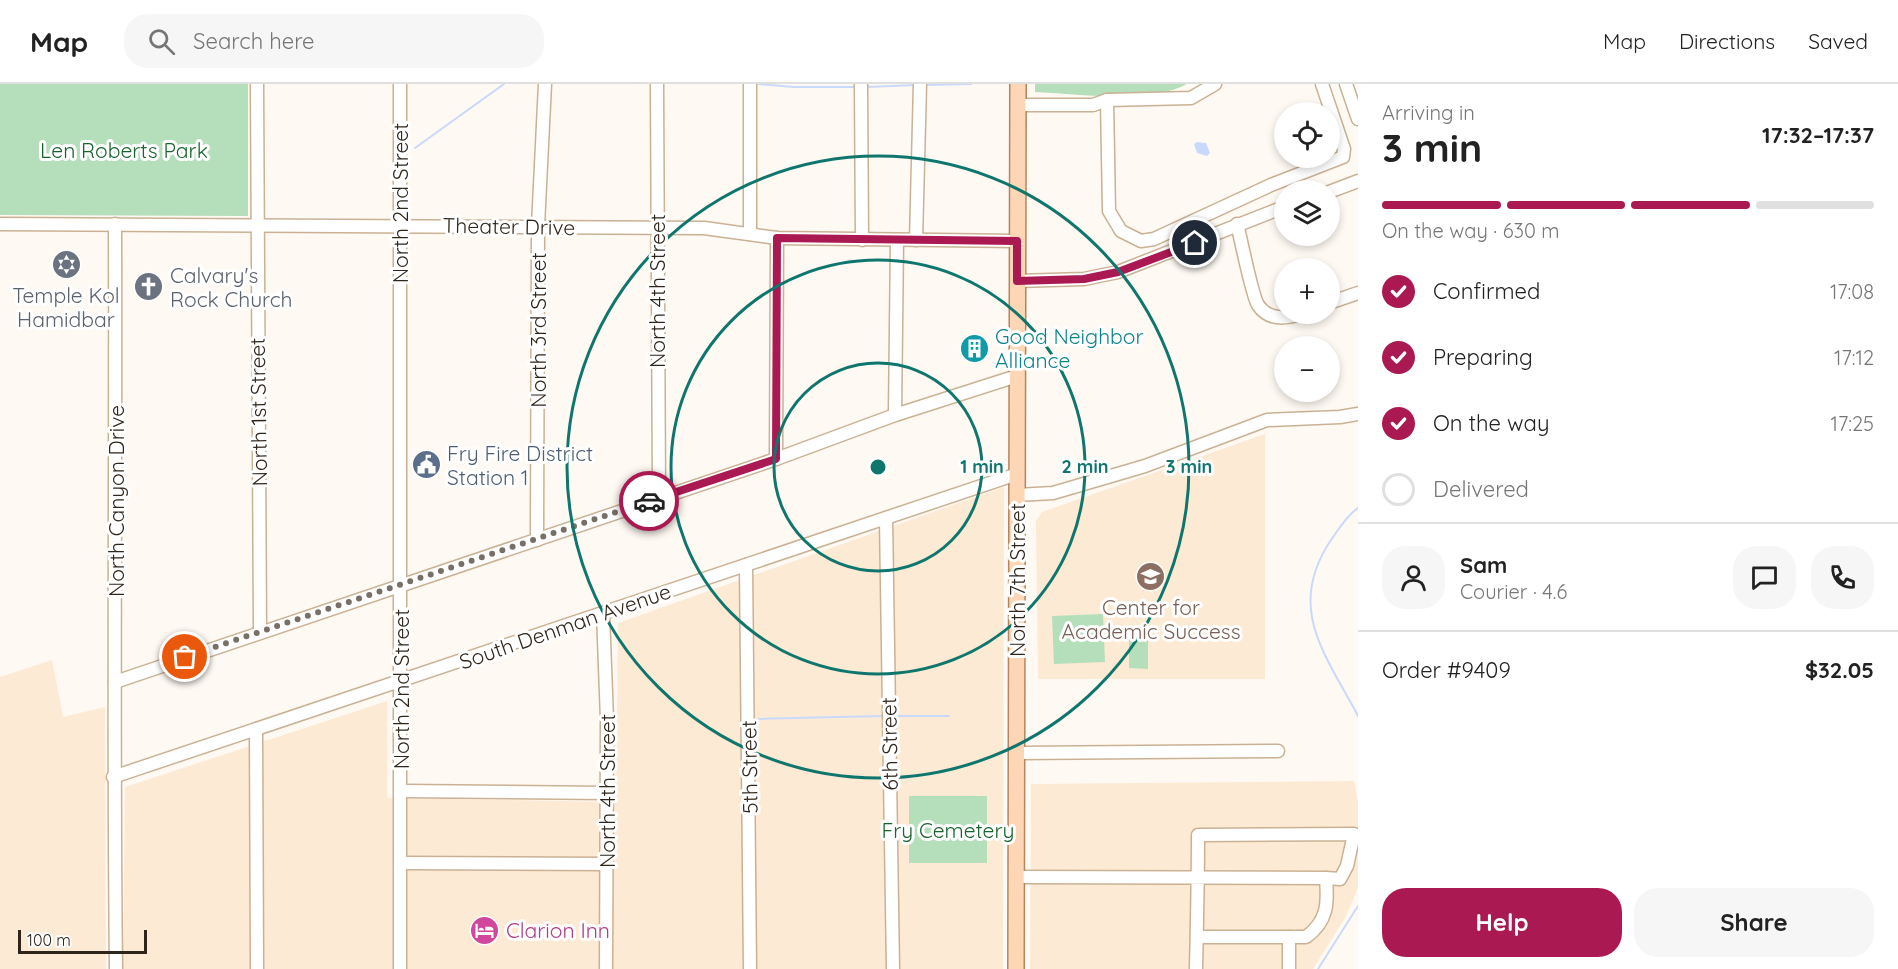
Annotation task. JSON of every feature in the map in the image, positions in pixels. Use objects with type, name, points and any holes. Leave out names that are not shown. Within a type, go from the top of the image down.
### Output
[{"type":"main road","name":"North 7th Street","points":[[1016,969],[1018,84]]},
{"type":"street","name":"North 1st Street","points":[[257,84],[260,632]]},
{"type":"street","name":"North 2nd Street","points":[[400,84],[401,586],[399,681],[402,791],[400,969]]},
{"type":"street","name":"North 3rd Street","points":[[537,540],[538,226],[545,84]]},
{"type":"street","name":"North 4th Street","points":[[657,84],[659,497]]},
{"type":"street","points":[[750,84],[750,234]]},
{"type":"street","points":[[861,84],[862,240]]},
{"type":"street","points":[[916,240],[920,84]]},
{"type":"street","points":[[1018,105],[1093,105],[1107,100],[1191,98],[1215,84]]},
{"type":"street","points":[[1107,100],[1109,212],[1121,231],[1141,241],[1154,239],[1270,185],[1344,157],[1344,149],[1322,84]]},
{"type":"street","points":[[1346,84],[1358,119]]},
{"type":"street","points":[[1340,188],[1358,181]]},
{"type":"street","points":[[1017,281],[1084,279],[1118,272],[1274,211]]},
{"type":"street","name":"Theater Drive","points":[[0,224],[704,228],[777,238],[1017,241]]},
{"type":"street","name":"North Canyon Drive","points":[[115,224],[115,682],[112,777],[116,969]]},
{"type":"street","points":[[1237,224],[1258,305],[1274,316]]},
{"type":"street","points":[[1169,232],[1175,250]]},
{"type":"street","points":[[776,459],[777,238]]},
{"type":"street","points":[[895,415],[897,240]]},
{"type":"street","points":[[1340,299],[1358,293]]},
{"type":"street","points":[[115,682],[776,459],[895,415],[1017,376]]},
{"type":"street","points":[[1017,495],[1053,493],[1145,466],[1266,420],[1340,417],[1358,414]]},
{"type":"street","name":"South Denman Avenue","points":[[112,777],[1017,474]]},
{"type":"street","name":"6th Street","points":[[886,518],[892,969]]},
{"type":"street","name":"5th Street","points":[[746,565],[750,969]]},
{"type":"street","name":"North 4th Street","points":[[603,613],[607,793],[606,969]]},
{"type":"street","points":[[256,729],[257,969]]},
{"type":"street","points":[[1017,753],[1278,751]]},
{"type":"street","points":[[402,791],[607,793]]},
{"type":"street","points":[[1016,877],[1198,878],[1326,878],[1340,879],[1347,866],[1354,834],[1198,835],[1198,878],[1197,969]]},
{"type":"street","points":[[402,863],[607,864]]},
{"type":"street","points":[[1197,937],[1306,936],[1318,928],[1326,914],[1326,878]]},
{"type":"street","points":[[1289,937],[1289,969]]},
{"type":"shaded area","name":"Center for Academic Success","points":[[1265,434],[1265,679],[1038,679],[1036,521],[1042,512]]},
{"type":"shaded area","points":[[1004,487],[1003,969],[123,969],[125,787],[387,701],[387,798],[616,802],[618,623]]},
{"type":"shaded area","points":[[52,660],[63,717],[105,707],[106,969],[0,969],[0,677]]},
{"type":"shaded area","points":[[1354,781],[1358,803],[1358,888],[1345,918],[1313,969],[1030,969],[1031,784]]},
{"type":"green space","name":"Len Roberts Park","points":[[0,84],[248,84],[248,216],[0,215]]},
{"type":"green space","points":[[1035,84],[1187,84],[1154,94],[1092,96],[1035,92]]},
{"type":"green space","points":[[1103,614],[1105,662],[1054,664],[1052,616]]},
{"type":"green space","points":[[1129,636],[1148,636],[1148,669],[1129,668]]},
{"type":"green space","name":"Fry Cemetery","points":[[909,796],[987,796],[987,863],[909,863]]},
{"type":"water","points":[[1206,143],[1210,153],[1207,156],[1197,153],[1194,144]]},
{"type":"waterway","points":[[415,148],[504,84]]},
{"type":"waterway","points":[[758,84],[794,87],[857,87]]},
{"type":"waterway","points":[[926,85],[971,84]]},
{"type":"waterway","points":[[866,87],[917,85]]},
{"type":"waterway","points":[[1358,508],[1331,540],[1318,565],[1311,588],[1311,609],[1315,631],[1323,651],[1358,716]]},
{"type":"waterway","points":[[751,719],[883,716]]},
{"type":"waterway","points":[[892,716],[949,716]]},
{"type":"waterway","points":[[1318,969],[1358,906]]},
{"type":"way so far","points":[[185,657],[649,501]]},
{"type":"place","name":"Temple Kol Hamidbar","points":[[66,264]]},
{"type":"place","name":"Calvary's Rock Church","points":[[149,287]]},
{"type":"place","name":"Good Neighbor Alliance","points":[[974,348]]},
{"type":"place","name":"Fry Fire District Station 1","points":[[426,465]]},
{"type":"place","name":"Center for Academic Success","points":[[1151,576]]},
{"type":"place","name":"Clarion Inn","points":[[485,930]]},
{"type":"route","points":[[649,501],[776,459],[777,238],[1017,241],[1017,281],[1084,279],[1118,272],[1195,243]]}]
